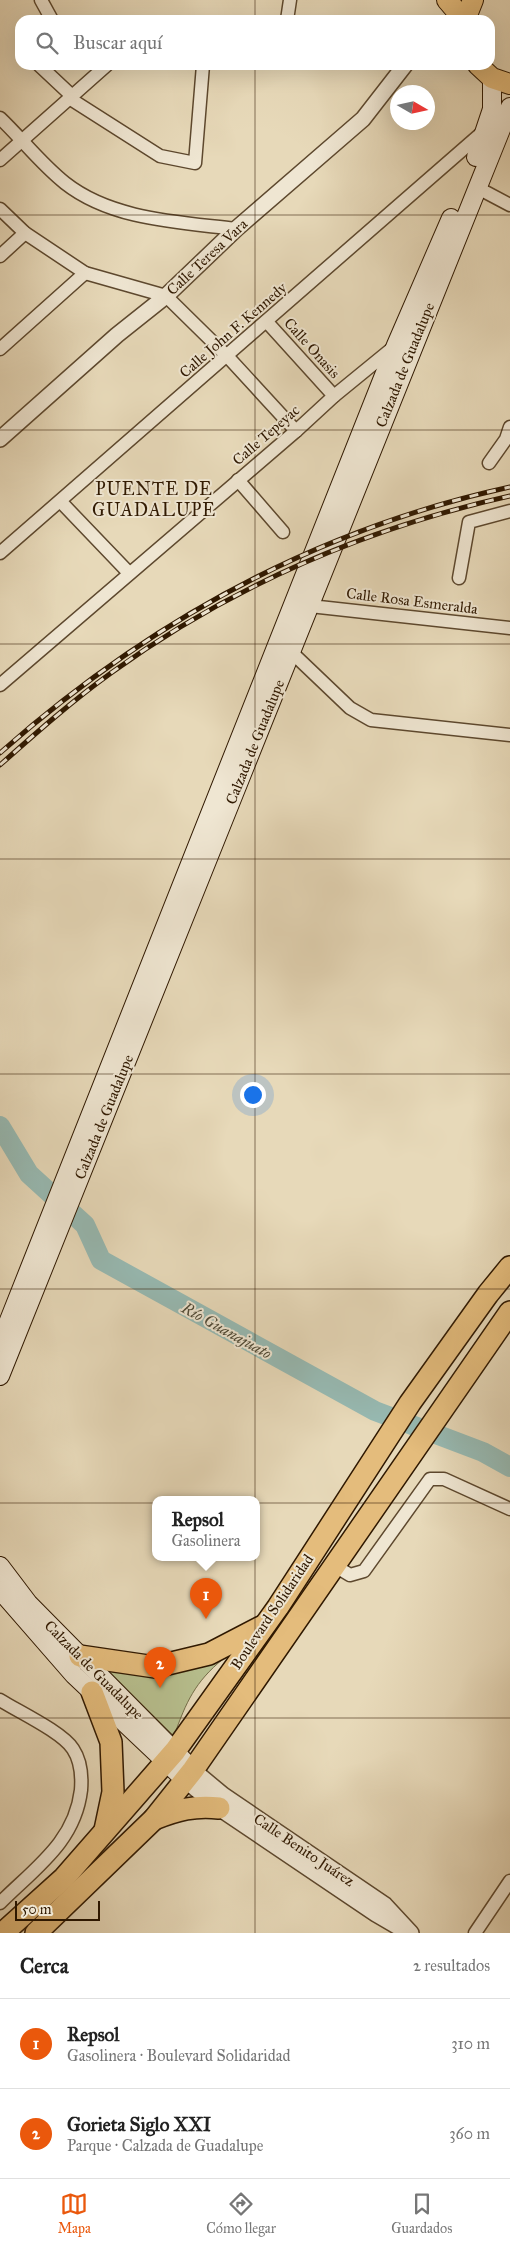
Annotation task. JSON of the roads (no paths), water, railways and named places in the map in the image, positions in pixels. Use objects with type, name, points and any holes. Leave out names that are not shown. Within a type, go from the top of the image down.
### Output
[{"type":"highway","name":"Boulevard Solidaridad","points":[[4,1933],[64,1878],[170,1757],[265,1624],[410,1404],[488,1294],[510,1268]]},
{"type":"highway","name":"Boulevard Solidaridad","points":[[36,1933],[154,1819],[189,1775],[415,1453],[437,1417],[510,1312]]},
{"type":"highway","points":[[80,1656],[155,1667],[209,1654],[265,1624]]},
{"type":"highway","points":[[92,1692],[110,1742],[112,1792],[105,1832]]},
{"type":"highway","points":[[154,1819],[173,1811],[200,1806],[219,1808]]},
{"type":"main road","points":[[447,0],[460,15]]},
{"type":"main road","points":[[466,15],[473,0]]},
{"type":"main road","name":"Calzada de Guadalupe","points":[[0,1376],[48,1239],[286,646],[396,345],[469,178],[497,137],[492,109],[493,75]]},
{"type":"main road","name":"Calzada de Guadalupe","points":[[286,646],[310,606],[476,187],[510,108]]},
{"type":"main road","name":"Calzada de Guadalupe","points":[[0,1343],[48,1239]]},
{"type":"main road","name":"Calzada de Guadalupe","points":[[0,1566],[28,1604],[80,1656],[170,1757]]},
{"type":"main road","name":"Calzada de Guadalupe","points":[[0,1590],[54,1653],[92,1692],[189,1775]]},
{"type":"street","points":[[41,0],[49,15]]},
{"type":"street","points":[[288,15],[290,0]]},
{"type":"street","points":[[44,70],[70,97],[160,156],[195,164],[203,70]]},
{"type":"street","points":[[0,160],[101,70]]},
{"type":"street","name":"Calle Teresa Vara","points":[[0,439],[116,335],[166,296],[236,229],[363,119],[401,70]]},
{"type":"street","points":[[0,118],[24,140],[52,173],[67,185],[114,208],[141,216],[236,229]]},
{"type":"street","name":"Calle John F. Kennedy","points":[[0,553],[267,322],[497,137]]},
{"type":"street","points":[[476,187],[510,205]]},
{"type":"street","points":[[0,209],[25,233],[84,273],[166,296],[228,357],[296,431]]},
{"type":"street","points":[[0,256],[25,233]]},
{"type":"street","points":[[0,349],[84,273]]},
{"type":"street","name":"Calle Onasis","points":[[267,322],[334,396]]},
{"type":"street","name":"Calle Tepeyac","points":[[0,685],[296,431],[334,396],[396,345],[419,330]]},
{"type":"street","points":[[489,463],[508,439],[510,427]]},
{"type":"street","points":[[238,480],[283,532]]},
{"type":"street","points":[[61,502],[129,573]]},
{"type":"street","points":[[460,578],[469,522],[510,511]]},
{"type":"street","name":"Calle Rosa Esmeralda","points":[[310,606],[510,628]]},
{"type":"street","points":[[286,646],[350,708],[371,720],[510,735]]},
{"type":"street","points":[[335,1566],[350,1575],[364,1571],[430,1479],[444,1479],[510,1509]]},
{"type":"street","points":[[0,1700],[59,1736],[73,1748],[79,1761],[82,1782],[73,1824],[60,1844],[0,1903]]},
{"type":"street","name":"Calle Benito Juárez","points":[[189,1775],[219,1808],[376,1914],[410,1933]]},
{"type":"street","name":"Calle Benito Juárez","points":[[189,1775],[223,1795],[385,1905],[410,1933]]},
{"type":"street","points":[[475,1933],[510,1881]]},
{"type":"waterway","name":"Río Guanajuato","points":[[0,1126],[29,1174],[85,1225],[101,1260],[375,1411],[483,1452],[510,1467]]},
{"type":"railway","points":[[0,753],[56,706],[115,662],[175,623],[238,587],[303,555],[370,528],[439,505],[510,487]]},
{"type":"railway","points":[[0,765],[68,706],[111,673],[156,642],[252,588],[301,564],[352,543],[456,509],[510,496]]},
{"type":"place","name":"Repsol","points":[[206,1619]]},
{"type":"place","name":"Gorieta Siglo XXI","points":[[160,1688]]},
{"type":"district","name":"PUENTE DE GUADALUPE","points":[[154,499]]}]
